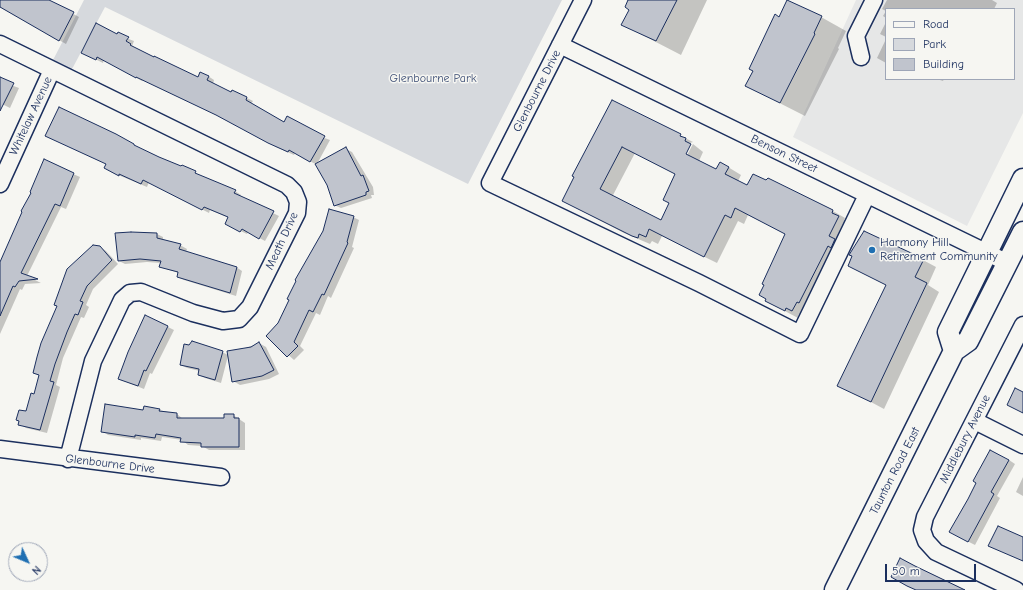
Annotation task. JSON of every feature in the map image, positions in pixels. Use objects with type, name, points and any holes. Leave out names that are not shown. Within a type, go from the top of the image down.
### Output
[{"type":"main road","points":[[954,351],[948,332],[1023,179]]},
{"type":"main road","name":"Taunton Road East","points":[[835,590],[954,351],[968,341],[1023,232]]},
{"type":"street","name":"Glenbourne Drive","points":[[583,0],[490,183],[699,283],[800,334],[867,195]]},
{"type":"street","points":[[861,58],[856,36],[874,0]]},
{"type":"street","name":"Meath Drive","points":[[0,44],[287,185],[294,192],[298,202],[297,213],[250,307],[239,318],[223,320],[193,312],[141,292],[130,293],[122,300],[93,361],[68,459]]},
{"type":"street","name":"Benson Street","points":[[560,45],[1008,262]]},
{"type":"street","name":"Whitelaw Avenue","points":[[0,184],[52,70]]},
{"type":"street","name":"Middlebury Avenue","points":[[1016,590],[936,552],[926,541],[922,530],[925,517],[1023,325]]},
{"type":"street","points":[[975,421],[1023,445]]},
{"type":"street","name":"Glenbourne Drive","points":[[0,449],[68,459],[221,477]]},
{"type":"shaded area","points":[[856,0],[1023,0],[1023,113],[967,226],[793,137]]},
{"type":"green space","name":"Glenbourne Park","points":[[84,0],[562,0],[468,184],[105,7],[71,71],[52,62]]},
{"type":"building","points":[[0,0],[49,0],[74,12],[59,41],[0,7]]},
{"type":"building","points":[[628,0],[677,0],[656,41],[621,25],[629,10],[625,7]]},
{"type":"building","points":[[787,0],[822,16],[814,33],[815,34],[780,103],[745,86],[753,71],[749,69],[775,14],[779,17]]},
{"type":"building","points":[[96,23],[117,34],[118,32],[129,37],[126,41],[131,44],[130,45],[154,57],[198,77],[200,72],[209,76],[207,80],[231,92],[232,90],[247,97],[246,100],[284,122],[287,116],[325,136],[310,162],[289,150],[288,152],[268,143],[216,115],[136,78],[97,57],[96,60],[81,53]]},
{"type":"building","points":[[0,77],[14,83],[0,111]]},
{"type":"building","name":"Harmony Hill Retirement Community","points":[[612,100],[681,134],[680,136],[686,138],[685,141],[691,144],[686,154],[716,169],[720,162],[729,167],[725,174],[747,185],[753,174],[766,180],[768,178],[833,210],[832,213],[839,216],[829,236],[835,239],[831,248],[828,246],[799,303],[797,302],[792,311],[786,308],[785,311],[765,301],[766,299],[759,295],[764,285],[762,284],[785,234],[735,208],[731,218],[725,215],[704,257],[649,229],[646,237],[639,234],[638,238],[632,236],[562,201],[574,177],[572,176]],"holes":[[[622,147],[675,174],[663,200],[669,203],[661,220],[600,189]]]},
{"type":"building","points":[[59,107],[116,134],[134,145],[159,157],[196,171],[195,173],[236,190],[234,193],[274,211],[259,239],[242,229],[240,232],[225,224],[228,217],[204,207],[202,210],[143,180],[141,184],[119,174],[119,176],[104,168],[106,164],[45,136]]},
{"type":"building","points":[[346,147],[361,176],[363,175],[369,191],[366,192],[366,195],[334,206],[327,185],[315,164]]},
{"type":"building","points":[[44,159],[74,173],[60,206],[55,204],[21,273],[38,279],[19,281],[15,287],[13,286],[0,316],[0,262],[22,212],[21,211],[31,193],[30,192]]},
{"type":"building","points":[[329,209],[354,216],[348,243],[324,295],[322,294],[313,312],[309,310],[294,342],[298,346],[287,357],[266,336],[278,323],[289,300],[287,299],[296,281],[295,280],[323,231]]},
{"type":"building","points":[[864,231],[924,259],[915,277],[927,283],[871,402],[837,386],[886,285],[848,266],[852,256],[849,255]]},
{"type":"building","points":[[115,233],[157,233],[157,238],[181,244],[179,249],[237,267],[230,293],[177,277],[178,272],[159,267],[161,261],[140,259],[118,261]]},
{"type":"building","points":[[93,245],[100,246],[112,260],[87,286],[80,301],[83,302],[78,315],[75,314],[55,364],[50,381],[54,382],[40,430],[18,425],[19,421],[16,420],[19,410],[26,411],[31,393],[34,394],[39,375],[33,373],[37,357],[41,343],[57,306],[54,305],[67,269]]},
{"type":"building","points":[[145,315],[168,326],[146,371],[144,370],[138,386],[118,379],[128,352]]},
{"type":"building","points":[[192,341],[223,351],[215,380],[198,375],[199,369],[180,365],[184,344],[189,345]]},
{"type":"building","points":[[259,342],[274,370],[262,376],[232,382],[227,351],[251,347]]},
{"type":"building","points":[[1015,388],[1023,392],[1023,413],[1007,405]]},
{"type":"building","points":[[105,404],[143,410],[144,406],[160,409],[159,411],[177,413],[177,418],[224,418],[224,414],[234,414],[234,418],[239,418],[239,447],[201,447],[201,443],[180,442],[181,438],[156,434],[155,438],[135,435],[135,437],[101,432]]},
{"type":"building","points":[[990,450],[1009,460],[991,492],[994,494],[968,542],[949,532],[976,483],[973,481]]},
{"type":"building","points":[[998,526],[1023,537],[1023,561],[988,546]]},
{"type":"building","points":[[900,558],[965,590],[916,590],[907,586],[891,577]]},
{"type":"place","name":"Harmony Hill Retirement Community","points":[[872,250]]}]
